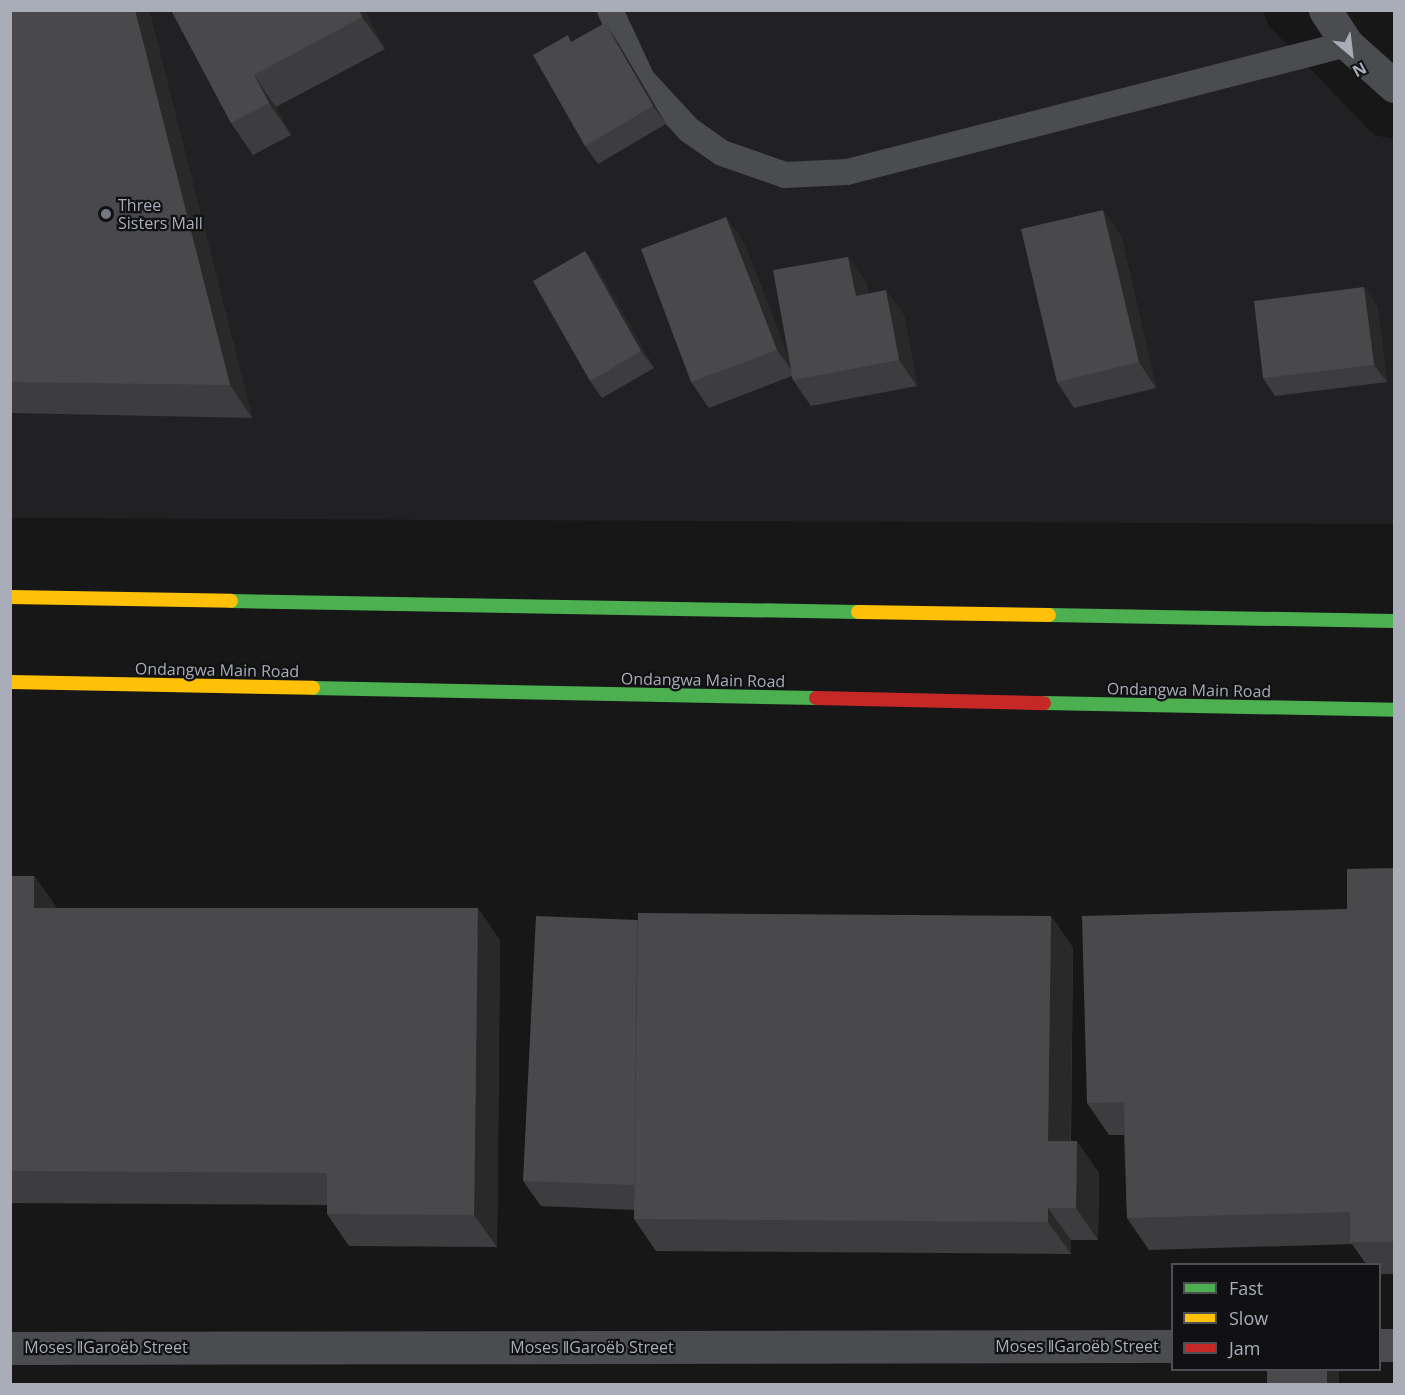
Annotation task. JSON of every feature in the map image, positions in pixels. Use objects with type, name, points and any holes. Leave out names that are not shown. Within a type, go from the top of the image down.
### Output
[{"type":"main road","points":[[10,597],[1395,621]]},
{"type":"main road","name":"Ondangwa Main Road","points":[[10,682],[1395,710]]},
{"type":"street","points":[[1325,10],[1347,44],[1395,86]]},
{"type":"street","name":"Moses ǁGaroëb Street","points":[[10,1348],[1171,1346]]},
{"type":"lane","points":[[610,10],[642,79],[689,130],[722,153],[785,174],[847,172],[1347,44]]},
{"type":"shaded area","points":[[11,11],[1263,11],[1269,26],[1374,135],[1394,139],[1394,524],[11,518]]},
{"type":"building","name":"Three Sisters Mall","points":[[10,10],[135,10],[230,385],[10,382]]},
{"type":"building","points":[[171,10],[359,10],[362,17],[254,75],[269,103],[231,123]]},
{"type":"building","points":[[605,23],[653,106],[585,146],[533,55],[568,35],[571,42]]},
{"type":"building","points":[[1103,210],[1139,362],[1057,382],[1021,229]]},
{"type":"building","points":[[726,217],[777,350],[691,382],[641,249]]},
{"type":"building","points":[[585,251],[641,351],[590,381],[533,281]]},
{"type":"building","points":[[848,257],[856,296],[886,290],[899,360],[793,380],[773,270]]},
{"type":"building","points":[[1364,287],[1374,365],[1263,378],[1254,301]]},
{"type":"building","points":[[1395,868],[1395,1242],[1350,1242],[1350,1212],[1127,1218],[1124,1102],[1087,1103],[1082,916],[1347,909],[1347,869]]},
{"type":"building","points":[[10,876],[34,876],[34,908],[478,908],[474,1215],[327,1214],[327,1173],[10,1171]]},
{"type":"building","points":[[638,913],[1051,916],[1048,1141],[1077,1141],[1076,1208],[1048,1208],[1048,1222],[634,1219]]},
{"type":"building","points":[[536,916],[637,920],[634,1185],[523,1181]]},
{"type":"building","points":[[1267,1371],[1327,1371],[1327,1384],[1267,1384]]},
{"type":"traffic: fast","points":[[231,601],[858,612]]},
{"type":"traffic: fast","points":[[1049,615],[1394,621]]},
{"type":"traffic: fast","points":[[313,688],[816,698]]},
{"type":"traffic: fast","points":[[1044,703],[1394,710]]},
{"type":"traffic: slow","points":[[10,597],[231,601]]},
{"type":"traffic: slow","points":[[858,612],[1049,615]]},
{"type":"traffic: slow","points":[[10,682],[313,688]]},
{"type":"traffic: jam","points":[[816,698],[1044,703]]},
{"type":"place","name":"Three Sisters Mall","points":[[106,214]]}]
